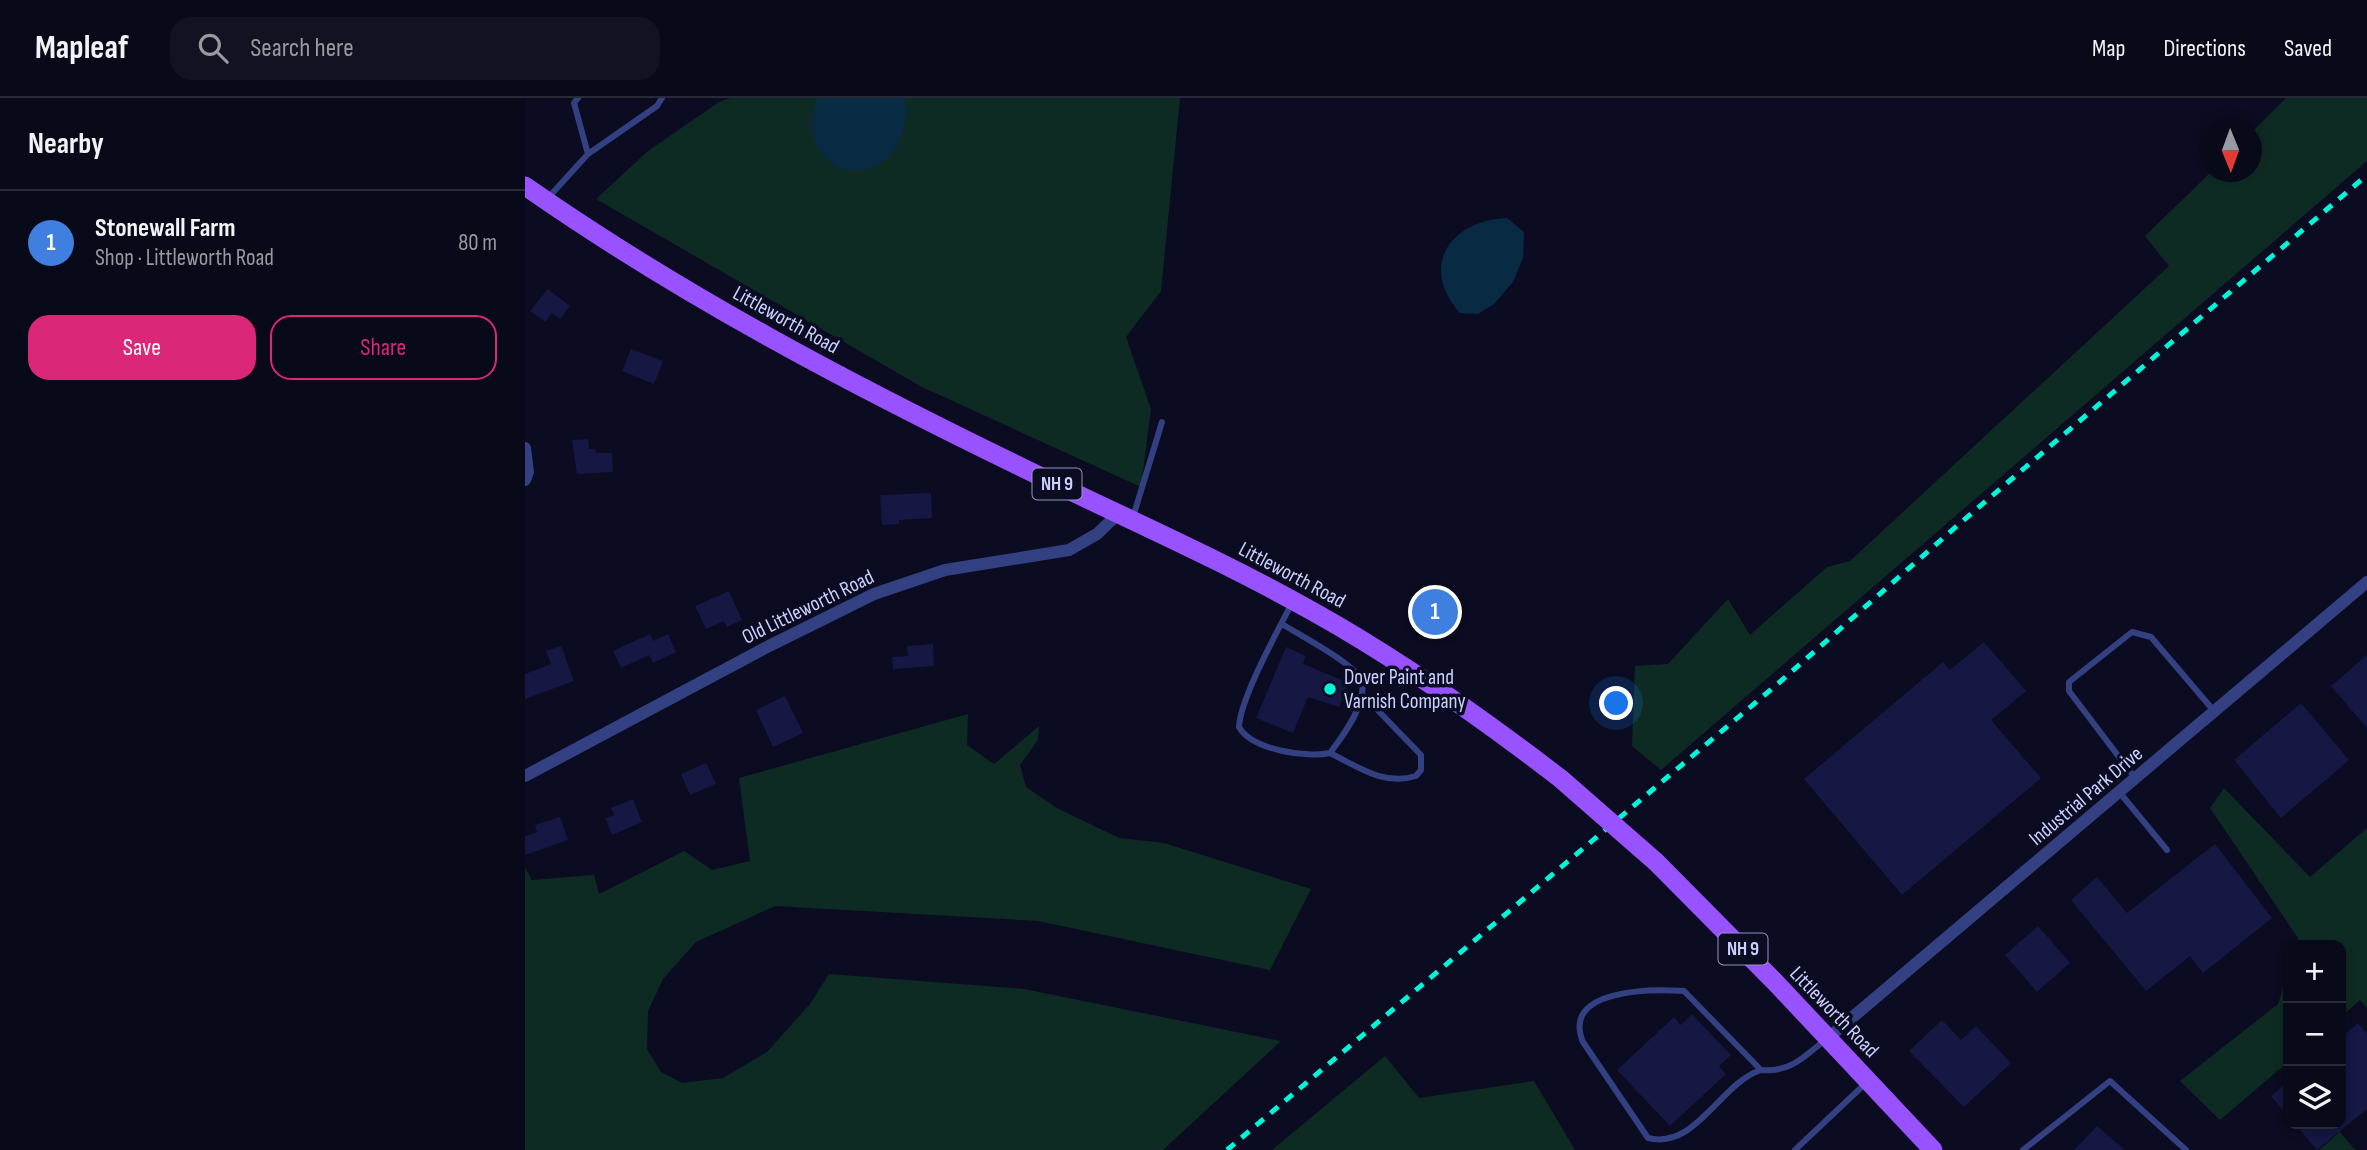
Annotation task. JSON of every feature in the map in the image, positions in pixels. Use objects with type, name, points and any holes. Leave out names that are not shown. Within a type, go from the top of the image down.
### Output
[{"type":"main road","name":"Littleworth Road","points":[[525,186],[728,315],[865,389],[1293,601],[1415,673],[1561,779],[1656,862],[1933,1150]]},
{"type":"street","points":[[525,448],[528,472],[525,481]]},
{"type":"street","name":"Old Littleworth Road","points":[[525,776],[874,594],[945,570],[1069,550],[1126,516]]},
{"type":"street","name":"Industrial Park Drive","points":[[1828,1038],[2367,582]]},
{"type":"lane","points":[[578,98],[574,103],[588,154]]},
{"type":"lane","points":[[546,200],[588,154],[657,106],[662,98]]},
{"type":"lane","points":[[1126,516],[1162,422]]},
{"type":"lane","points":[[1282,624],[1358,675],[1363,695],[1421,755],[1421,770],[1416,776],[1392,780],[1375,776],[1330,753],[1306,756],[1289,753],[1251,739],[1239,727],[1249,694],[1282,624],[1293,601]]},
{"type":"lane","points":[[2136,779],[2069,691],[2069,682],[2133,632],[2140,632],[2151,637],[2214,711]]},
{"type":"lane","points":[[1330,753],[1363,695]]},
{"type":"lane","points":[[2120,793],[2167,850]]},
{"type":"lane","points":[[1761,1070],[1684,991],[1620,996],[1584,1008],[1579,1017],[1577,1029],[1583,1042],[1649,1138],[1671,1140],[1685,1132],[1743,1077],[1761,1070],[1788,1069],[1828,1038]]},
{"type":"lane","points":[[1795,1150],[1868,1081]]},
{"type":"lane","points":[[2023,1150],[2110,1081],[2186,1150]]},
{"type":"green space","points":[[730,98],[1180,98],[1161,291],[1126,337],[1151,409],[1141,487],[922,387],[596,199],[648,151],[719,102]]},
{"type":"green space","points":[[2286,98],[2367,98],[2367,161],[1661,770],[1632,746],[1635,666],[1668,664],[1728,599],[1750,635],[1827,567],[1850,561],[2169,266],[2145,236],[2201,182],[2262,182],[2262,122]]},
{"type":"green space","points":[[968,714],[967,745],[994,764],[1039,726],[1038,740],[1020,765],[1026,787],[1057,808],[1119,838],[1164,843],[1311,889],[1270,970],[1038,921],[775,906],[696,942],[663,979],[648,1011],[647,1049],[661,1072],[682,1083],[723,1078],[767,1052],[810,1004],[829,974],[1024,989],[1281,1041],[1163,1150],[525,1150],[525,868],[532,880],[594,875],[599,894],[684,851],[712,870],[750,861],[739,778]]},
{"type":"green space","points":[[2224,788],[2310,877],[2367,828],[2367,1008],[2360,1000],[2346,1013],[2346,940],[2297,940],[2210,808]]},
{"type":"green space","points":[[2283,988],[2283,1066],[2220,1120],[2180,1081],[2278,1004]]},
{"type":"green space","points":[[1385,1056],[1419,1098],[1534,1081],[1575,1150],[1272,1150]]},
{"type":"green space","points":[[2340,1132],[2355,1150],[2319,1150]]},
{"type":"water","points":[[817,98],[903,98],[906,117],[899,144],[888,158],[874,167],[843,169],[829,161],[818,149],[812,130]]},
{"type":"water","points":[[1507,218],[1524,232],[1523,258],[1513,282],[1494,304],[1478,314],[1460,313],[1448,296],[1442,279],[1442,263],[1447,249],[1456,237],[1470,227]]},
{"type":"building","points":[[548,289],[570,306],[560,319],[552,313],[545,322],[530,311]]},
{"type":"building","points":[[631,349],[663,361],[654,384],[622,371]]},
{"type":"building","points":[[588,439],[589,449],[595,449],[596,453],[612,453],[613,472],[577,474],[572,440]]},
{"type":"building","points":[[931,493],[932,518],[899,520],[899,524],[882,525],[880,495]]},
{"type":"building","points":[[729,591],[742,620],[727,627],[724,621],[706,629],[695,606]]},
{"type":"building","points":[[650,634],[653,641],[668,634],[676,652],[653,663],[649,655],[621,668],[613,651]]},
{"type":"building","points":[[1984,642],[2026,691],[1991,720],[2041,778],[1902,895],[1804,779],[1943,662],[1950,670]]},
{"type":"building","points":[[933,644],[934,666],[893,669],[892,657],[908,656],[907,646]]},
{"type":"building","points":[[561,646],[574,681],[525,699],[525,674],[551,664],[546,651]]},
{"type":"building","points":[[1286,647],[1306,656],[1303,664],[1349,683],[1339,707],[1308,697],[1293,733],[1256,718]]},
{"type":"building","points":[[2367,655],[2367,728],[2331,686]]},
{"type":"building","points":[[785,696],[803,733],[773,747],[756,710]]},
{"type":"building","points":[[2301,703],[2349,760],[2281,818],[2234,760]]},
{"type":"building","points":[[706,763],[716,784],[690,795],[681,774]]},
{"type":"building","points":[[633,799],[642,822],[612,835],[605,818],[614,815],[611,808]]},
{"type":"building","points":[[560,817],[568,840],[525,855],[525,836],[537,832],[535,825]]},
{"type":"building","points":[[2215,844],[2272,918],[2203,973],[2190,956],[2146,991],[2071,900],[2097,877],[2127,913]]},
{"type":"building","points":[[2038,926],[2070,963],[2037,992],[2005,955]]},
{"type":"building","points":[[1692,1014],[1731,1055],[1719,1066],[1726,1074],[1670,1126],[1617,1070],[1674,1017],[1681,1025]]},
{"type":"building","points":[[1942,1020],[1961,1040],[1976,1026],[2011,1063],[1964,1107],[1909,1051]]},
{"type":"building","points":[[2358,1023],[2367,1033],[2367,1109],[2346,1126],[2346,1066],[2346,1034]]},
{"type":"building","points":[[2283,1086],[2283,1110],[2271,1096]]},
{"type":"building","points":[[2097,1126],[2125,1150],[2074,1150]]},
{"type":"building","points":[[2299,1129],[2343,1129],[2317,1150]]},
{"type":"railway","points":[[1227,1150],[1781,681],[1958,525],[2367,175]]},
{"type":"place","name":"Stonewall Farm","points":[[1435,612]]},
{"type":"place","name":"Dover Paint and Varnish Company","points":[[1330,689]]}]
